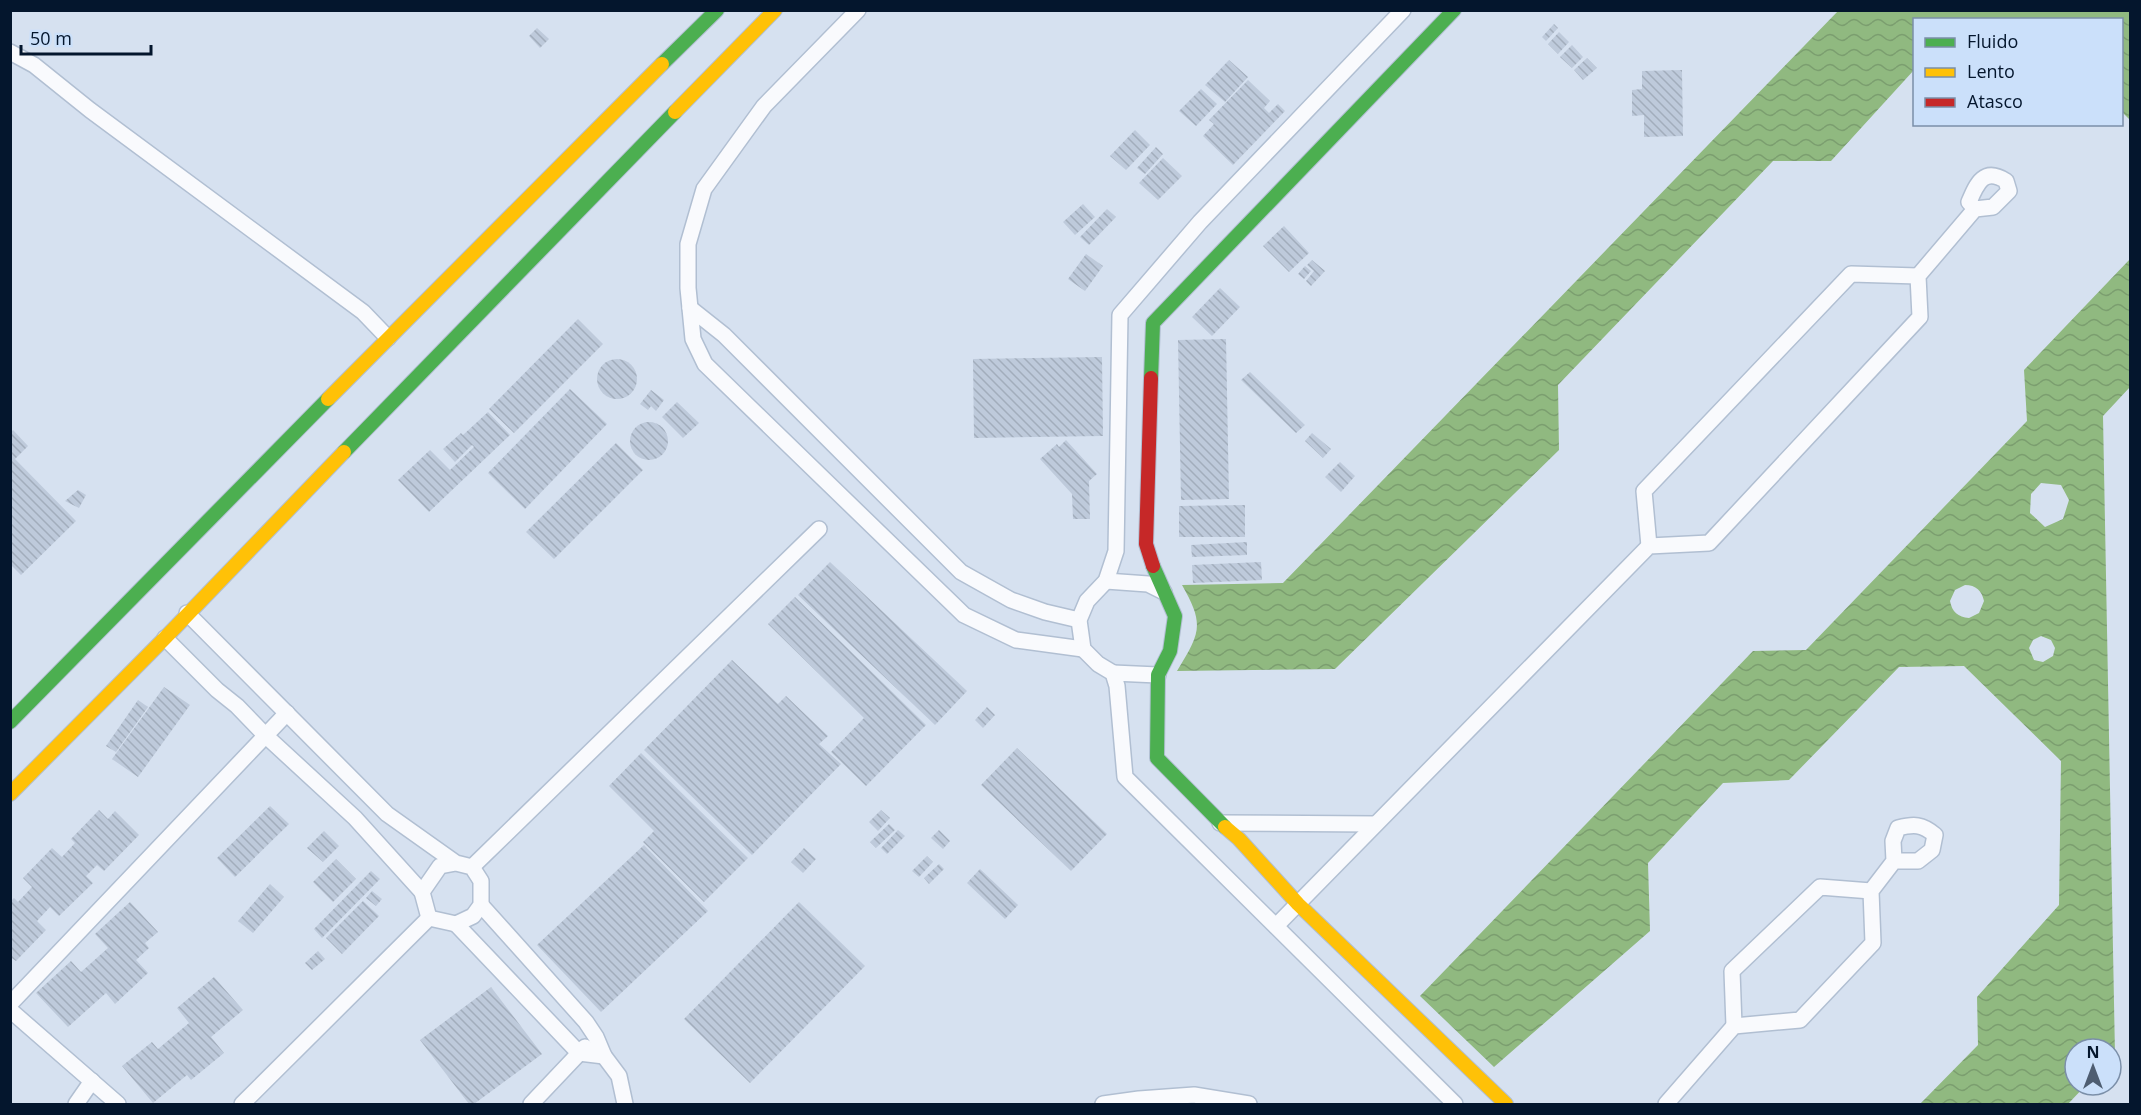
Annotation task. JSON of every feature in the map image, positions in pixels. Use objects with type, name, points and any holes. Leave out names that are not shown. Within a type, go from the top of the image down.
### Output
[{"type":"main road","points":[[10,722],[388,338],[717,10]]},
{"type":"main road","points":[[10,794],[165,638],[775,10]]},
{"type":"main road","points":[[1454,10],[1153,323],[1146,544],[1153,568],[1175,616],[1170,651],[1158,675],[1157,758],[1220,823],[1239,839],[1298,904],[1506,1104]]},
{"type":"street","points":[[858,10],[764,106],[704,189],[688,244],[693,339],[705,364],[964,615],[1016,640],[1083,649]]},
{"type":"street","points":[[1158,675],[1113,673],[1098,664],[1083,649],[1079,620],[1087,601],[1106,581],[1116,551],[1120,315],[1200,222],[1403,10]]},
{"type":"street","points":[[10,52],[34,65],[90,110],[363,312],[388,338]]},
{"type":"street","points":[[1276,926],[1649,546],[1709,543],[1920,317],[1918,276],[1975,209]]},
{"type":"street","points":[[1649,546],[1644,491],[1851,274],[1918,276]]},
{"type":"street","points":[[690,308],[724,335],[961,572],[1011,600],[1045,612],[1079,620]]},
{"type":"street","points":[[472,867],[819,529]]},
{"type":"street","points":[[1106,581],[1148,584],[1164,592]]},
{"type":"street","points":[[187,613],[387,814],[456,863],[472,867],[481,881],[481,905],[473,916],[456,924]]},
{"type":"street","points":[[165,638],[355,818],[422,892],[429,918]]},
{"type":"street","points":[[1113,673],[1117,686],[1125,777],[1455,1104]]},
{"type":"street","points":[[10,1004],[287,713]]},
{"type":"street","points":[[1220,823],[1375,824]]},
{"type":"street","points":[[1734,1026],[1800,1020],[1873,943],[1871,891],[1894,861]]},
{"type":"street","points":[[422,892],[440,866],[456,863]]},
{"type":"street","points":[[1666,1104],[1678,1098],[1734,1026],[1732,971],[1820,887],[1871,891]]},
{"type":"street","points":[[481,905],[586,1022],[596,1037],[604,1056],[620,1076],[625,1104]]},
{"type":"street","points":[[429,918],[456,924],[579,1053],[604,1056]]},
{"type":"street","points":[[242,1104],[429,918]]},
{"type":"street","points":[[10,1010],[118,1104]]},
{"type":"street","points":[[531,1104],[596,1037]]},
{"type":"street","points":[[76,1104],[92,1081]]},
{"type":"street","points":[[1103,1104],[1139,1098],[1194,1095],[1249,1104]]},
{"type":"water","points":[[1839,10],[2130,11],[2130,120],[2123,113],[2123,18],[1913,18],[1913,71],[1831,161],[1773,161],[1558,385],[1559,450],[1335,669],[1177,671],[1191,647],[1197,629],[1194,610],[1182,585],[1283,583]]},
{"type":"water","points":[[2130,259],[2130,387],[2103,416],[2115,1037],[2063,1037],[2063,1097],[2075,1097],[2068,1104],[1920,1104],[1978,1045],[1977,997],[2059,905],[2061,761],[1964,666],[1899,667],[1789,780],[1723,783],[1648,863],[1650,931],[1494,1067],[1420,996],[1753,651],[1806,650],[2027,421],[2024,370]],"holes":[[[2041,483],[2061,485],[2069,500],[2063,519],[2045,527],[2030,513],[2031,494]],[[1965,585],[1978,589],[1984,601],[1979,613],[1969,618],[1956,613],[1950,601],[1955,590]],[[2041,636],[2051,640],[2055,648],[2053,656],[2043,662],[2034,660],[2029,648],[2033,640]]]},
{"type":"building","points":[[1554,24],[1558,28],[1546,41],[1542,37]]},
{"type":"building","points":[[537,28],[549,39],[540,48],[529,36]]},
{"type":"building","points":[[1559,32],[1569,42],[1558,54],[1548,44]]},
{"type":"building","points":[[1572,45],[1583,57],[1572,68],[1560,57]]},
{"type":"building","points":[[1587,58],[1597,68],[1583,80],[1574,70]]},
{"type":"building","points":[[1229,60],[1248,77],[1225,102],[1205,85]]},
{"type":"building","points":[[1682,70],[1683,136],[1644,137],[1644,115],[1632,116],[1632,90],[1642,89],[1642,71]]},
{"type":"building","points":[[1248,80],[1270,101],[1264,108],[1269,113],[1278,104],[1285,111],[1233,165],[1203,136],[1214,124],[1209,120]]},
{"type":"building","points":[[1201,89],[1217,104],[1196,126],[1179,111]]},
{"type":"building","points":[[1135,130],[1150,145],[1126,170],[1110,156]]},
{"type":"building","points":[[1156,147],[1163,154],[1145,174],[1137,168]]},
{"type":"building","points":[[1163,158],[1182,176],[1158,200],[1139,183]]},
{"type":"building","points":[[1083,204],[1095,217],[1075,235],[1063,222]]},
{"type":"building","points":[[1107,209],[1116,217],[1089,245],[1080,237]]},
{"type":"building","points":[[1284,226],[1309,253],[1289,272],[1263,246]]},
{"type":"building","points":[[1086,254],[1103,266],[1085,291],[1068,279]]},
{"type":"building","points":[[1312,260],[1325,271],[1311,286],[1306,281],[1314,271],[1307,265]]},
{"type":"building","points":[[1305,266],[1311,271],[1304,279],[1298,274]]},
{"type":"building","points":[[1220,288],[1240,307],[1212,336],[1192,317]]},
{"type":"building","points":[[578,319],[603,344],[514,433],[489,409]]},
{"type":"building","points":[[1226,339],[1229,499],[1181,500],[1178,340]]},
{"type":"building","points":[[1102,357],[1103,436],[974,438],[973,359]]},
{"type":"building","points":[[617,359],[625,360],[631,365],[636,371],[636,387],[631,393],[625,398],[617,399],[609,398],[603,393],[598,387],[597,379],[598,371],[603,365],[609,360]]},
{"type":"building","points":[[1250,372],[1305,425],[1296,433],[1241,380]]},
{"type":"building","points":[[570,389],[607,424],[525,509],[488,473]]},
{"type":"building","points":[[651,390],[664,400],[656,411],[651,406],[648,410],[640,404]]},
{"type":"building","points":[[677,402],[699,423],[683,438],[662,417]]},
{"type":"building","points":[[488,412],[510,435],[429,512],[398,480],[430,450],[450,470],[474,447],[472,445],[455,462],[443,449],[461,433],[463,435]]},
{"type":"building","points":[[649,422],[662,428],[668,441],[662,454],[649,460],[636,454],[630,441],[636,428]]},
{"type":"building","points":[[13,430],[28,446],[15,459],[76,521],[21,575],[10,564],[10,433]]},
{"type":"building","points":[[1312,433],[1331,449],[1323,458],[1305,441]]},
{"type":"building","points":[[1066,440],[1097,474],[1089,481],[1090,519],[1073,519],[1072,494],[1040,459],[1057,444],[1059,447]]},
{"type":"building","points":[[616,443],[643,470],[554,559],[526,532]]},
{"type":"building","points":[[1340,462],[1355,476],[1341,492],[1325,477]]},
{"type":"building","points":[[78,490],[86,495],[79,508],[65,501]]},
{"type":"building","points":[[1245,505],[1245,537],[1179,537],[1179,506]]},
{"type":"building","points":[[1247,542],[1247,555],[1192,557],[1191,545]]},
{"type":"building","points":[[830,562],[967,691],[935,725],[798,595]]},
{"type":"building","points":[[1261,562],[1262,580],[1193,583],[1192,565]]},
{"type":"building","points":[[795,597],[926,725],[866,786],[831,752],[864,718],[768,624]]},
{"type":"building","points":[[732,660],[778,704],[786,696],[828,736],[819,744],[841,764],[752,855],[644,750]]},
{"type":"building","points":[[164,687],[190,705],[138,777],[112,759]]},
{"type":"building","points":[[138,700],[148,707],[116,752],[106,746]]},
{"type":"building","points":[[987,707],[995,715],[983,728],[975,720]]},
{"type":"building","points":[[1017,748],[1107,834],[1071,871],[981,785]]},
{"type":"building","points":[[641,753],[748,858],[704,902],[643,842],[654,831],[609,786]]},
{"type":"building","points":[[270,806],[289,824],[235,877],[217,858]]},
{"type":"building","points":[[99,810],[108,819],[115,811],[139,835],[104,871],[97,865],[86,876],[93,883],[59,916],[50,907],[37,921],[46,930],[16,961],[10,957],[10,902],[14,898],[18,902],[32,887],[23,878],[52,848],[62,857],[75,843],[71,839]]},
{"type":"building","points":[[881,810],[890,818],[878,831],[869,822]]},
{"type":"building","points":[[889,824],[895,830],[876,848],[870,842]]},
{"type":"building","points":[[898,830],[905,836],[887,854],[881,848]]},
{"type":"building","points":[[939,830],[950,841],[943,849],[931,838]]},
{"type":"building","points":[[324,831],[339,846],[323,862],[307,848]]},
{"type":"building","points":[[644,845],[708,911],[601,1012],[537,945]]},
{"type":"building","points":[[804,848],[816,859],[803,873],[791,862]]},
{"type":"building","points":[[927,856],[933,862],[919,877],[912,871]]},
{"type":"building","points":[[336,859],[356,879],[333,902],[313,882]]},
{"type":"building","points":[[939,864],[944,869],[929,884],[924,878]]},
{"type":"building","points":[[980,869],[1018,905],[1005,919],[967,883]]},
{"type":"building","points":[[371,871],[380,879],[322,938],[314,929]]},
{"type":"building","points":[[270,884],[284,897],[253,933],[238,921]]},
{"type":"building","points":[[372,891],[382,899],[376,906],[366,898]]},
{"type":"building","points":[[363,901],[379,916],[342,954],[326,938]]},
{"type":"building","points":[[130,902],[158,932],[145,943],[149,948],[136,960],[148,973],[115,1004],[106,993],[68,1027],[36,993],[71,961],[81,972],[108,948],[95,934]]},
{"type":"building","points":[[799,902],[865,966],[750,1083],[684,1019]]},
{"type":"building","points":[[318,951],[325,959],[312,970],[305,963]]},
{"type":"building","points":[[214,977],[243,1010],[211,1037],[224,1053],[191,1080],[187,1075],[153,1103],[122,1066],[152,1042],[158,1049],[189,1023],[177,1008]]},
{"type":"building","points":[[491,987],[542,1054],[474,1104],[469,1104],[420,1040]]},
{"type":"traffic: fast","points":[[662,64],[717,10]]},
{"type":"traffic: fast","points":[[1151,378],[1153,323],[1454,10]]},
{"type":"traffic: fast","points":[[344,452],[675,112]]},
{"type":"traffic: fast","points":[[10,722],[328,399]]},
{"type":"traffic: fast","points":[[1153,566],[1175,616],[1170,651],[1158,675],[1157,758],[1225,827]]},
{"type":"traffic: slow","points":[[675,112],[775,10]]},
{"type":"traffic: slow","points":[[328,399],[662,64]]},
{"type":"traffic: slow","points":[[10,794],[165,638],[344,452]]},
{"type":"traffic: slow","points":[[1225,827],[1239,839],[1298,904],[1506,1104]]},
{"type":"traffic: jam","points":[[1151,378],[1146,544],[1153,566]]}]
